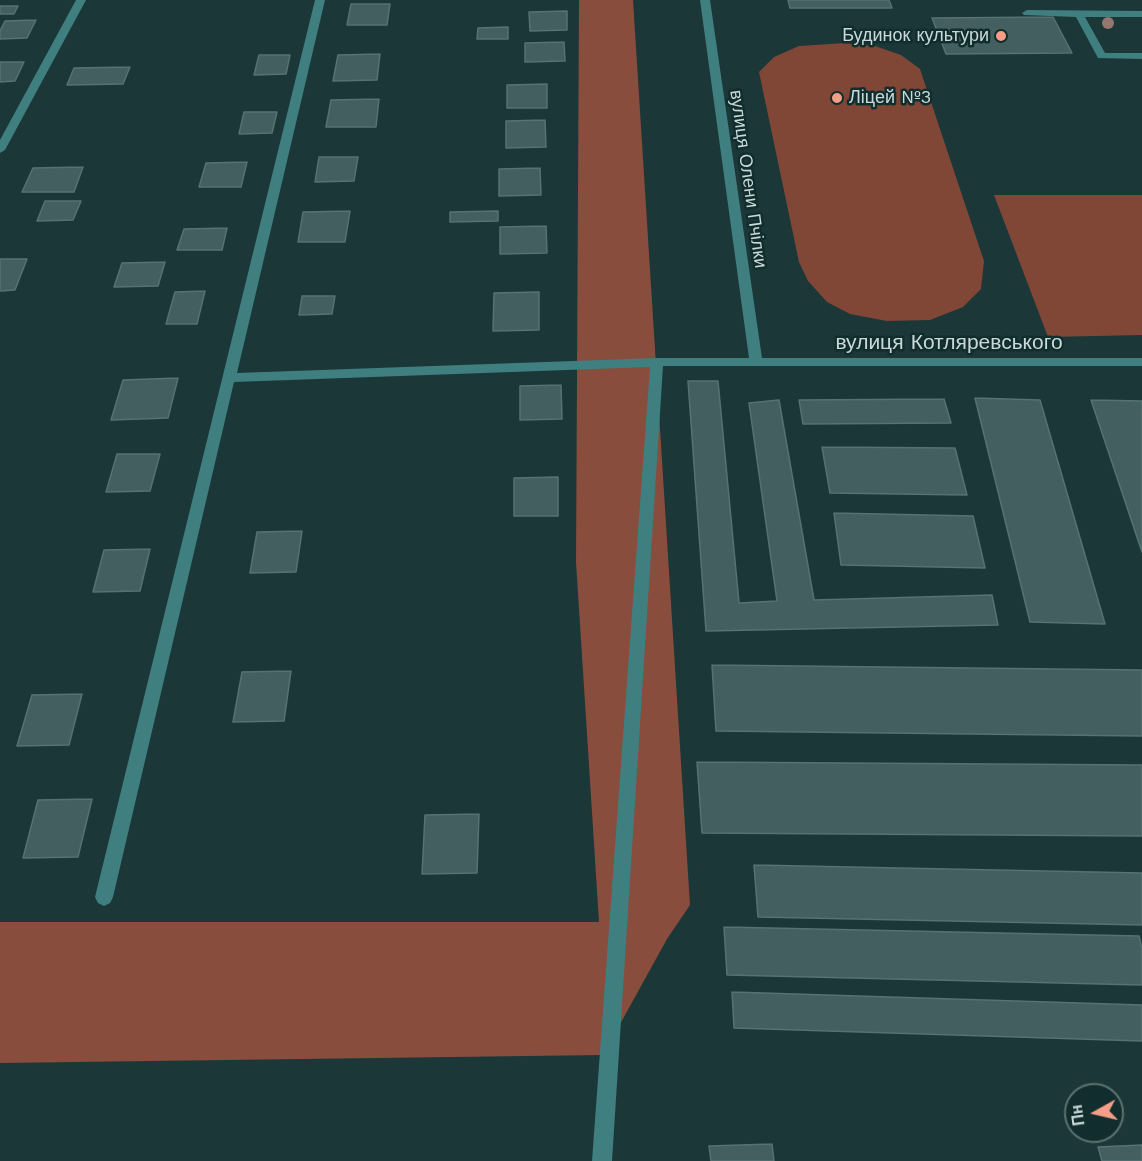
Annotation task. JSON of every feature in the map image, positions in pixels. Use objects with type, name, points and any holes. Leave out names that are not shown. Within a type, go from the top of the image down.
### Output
[{"type":"street","points":[[0,150],[81,0]]},
{"type":"street","points":[[104,897],[320,0]]},
{"type":"street","name":"вулиця Олени Пчілки","points":[[705,0],[756,362]]},
{"type":"street","points":[[1027,13],[1142,14]]},
{"type":"street","points":[[1079,14],[1102,56],[1142,56]]},
{"type":"street","points":[[602,1161],[657,362]]},
{"type":"street","name":"вулиця Котляревського","points":[[229,378],[657,362],[1142,362]]},
{"type":"shaded area","points":[[579,0],[633,0],[690,905],[667,939],[603,1055],[0,1063],[0,922],[599,922],[576,562]]},
{"type":"shaded area","name":"Ліцей №3","points":[[846,43],[875,46],[901,55],[920,69],[984,261],[981,289],[963,307],[930,320],[887,321],[850,314],[827,302],[808,281],[799,262],[759,72],[774,57],[799,46]]},
{"type":"shaded area","points":[[994,195],[1142,195],[1142,335],[1048,337]]},
{"type":"building","points":[[788,0],[889,0],[892,8],[790,8]]},
{"type":"building","points":[[351,4],[390,4],[387,25],[347,25]]},
{"type":"building","points":[[0,6],[18,6],[14,14],[0,14]]},
{"type":"building","points":[[567,11],[567,30],[530,31],[529,12]]},
{"type":"building","name":"Будинок культури","points":[[1053,17],[1072,53],[946,54],[932,18]]},
{"type":"building","points":[[36,20],[27,38],[0,39],[0,31],[5,21]]},
{"type":"building","points":[[508,27],[508,39],[477,39],[478,28]]},
{"type":"building","points":[[564,42],[565,61],[525,62],[525,43]]},
{"type":"building","points":[[380,54],[377,80],[333,81],[338,55]]},
{"type":"building","points":[[259,55],[290,55],[286,74],[254,75]]},
{"type":"building","points":[[0,62],[24,62],[15,81],[0,82]]},
{"type":"building","points":[[130,67],[123,84],[67,85],[74,68]]},
{"type":"building","points":[[547,84],[547,108],[507,108],[507,85]]},
{"type":"building","points":[[379,99],[376,127],[326,127],[331,100]]},
{"type":"building","points":[[244,112],[277,112],[272,133],[239,134]]},
{"type":"building","points":[[545,120],[546,147],[506,148],[506,121]]},
{"type":"building","points":[[319,157],[358,157],[354,181],[315,182]]},
{"type":"building","points":[[247,162],[241,187],[199,187],[206,163]]},
{"type":"building","points":[[83,167],[74,192],[22,192],[33,168]]},
{"type":"building","points":[[540,168],[541,195],[499,196],[499,169]]},
{"type":"building","points":[[45,201],[81,201],[73,220],[37,221]]},
{"type":"building","points":[[350,211],[345,242],[298,242],[303,212]]},
{"type":"building","points":[[498,211],[498,221],[450,222],[450,212]]},
{"type":"building","points":[[546,226],[547,253],[500,254],[500,227]]},
{"type":"building","points":[[227,228],[222,250],[177,250],[184,229]]},
{"type":"building","points":[[0,259],[27,259],[15,290],[0,291]]},
{"type":"building","points":[[165,262],[158,286],[114,287],[122,263]]},
{"type":"building","points":[[205,291],[197,324],[166,324],[175,292]]},
{"type":"building","points":[[539,292],[539,330],[493,331],[494,293]]},
{"type":"building","points":[[302,296],[335,296],[332,314],[299,315]]},
{"type":"building","points":[[178,378],[168,418],[111,420],[123,380]]},
{"type":"building","points":[[688,381],[718,381],[739,603],[777,601],[749,403],[779,400],[814,600],[992,595],[998,625],[706,631]]},
{"type":"building","points":[[561,385],[562,419],[520,420],[520,386]]},
{"type":"building","points":[[975,398],[1040,400],[1105,624],[1030,622]]},
{"type":"building","points":[[944,399],[951,423],[803,424],[799,400]]},
{"type":"building","points":[[1091,400],[1142,401],[1142,552]]},
{"type":"building","points":[[822,447],[955,448],[967,495],[830,493]]},
{"type":"building","points":[[117,454],[160,454],[150,491],[106,492]]},
{"type":"building","points":[[558,477],[558,516],[514,516],[514,478]]},
{"type":"building","points":[[834,513],[973,516],[985,568],[841,565]]},
{"type":"building","points":[[302,531],[296,572],[250,573],[257,532]]},
{"type":"building","points":[[150,549],[140,591],[93,592],[104,550]]},
{"type":"building","points":[[712,665],[1142,670],[1142,736],[716,731]]},
{"type":"building","points":[[291,671],[284,721],[233,722],[242,672]]},
{"type":"building","points":[[82,694],[69,745],[17,746],[32,695]]},
{"type":"building","points":[[697,762],[1142,765],[1142,836],[702,833]]},
{"type":"building","points":[[92,799],[78,857],[23,858],[38,800]]},
{"type":"building","points":[[479,814],[477,873],[422,874],[425,815]]},
{"type":"building","points":[[754,865],[1142,873],[1142,925],[758,917]]},
{"type":"building","points":[[724,927],[1139,936],[1142,949],[1142,985],[727,975]]},
{"type":"building","points":[[732,992],[1142,1005],[1142,1041],[734,1028]]},
{"type":"building","points":[[772,1144],[774,1161],[711,1161],[709,1146]]},
{"type":"building","points":[[1142,1145],[1142,1161],[1102,1161],[1098,1147]]},
{"type":"place","name":"Будинок культури","points":[[1001,36]]},
{"type":"place","name":"Ліцей №3","points":[[837,98]]}]
